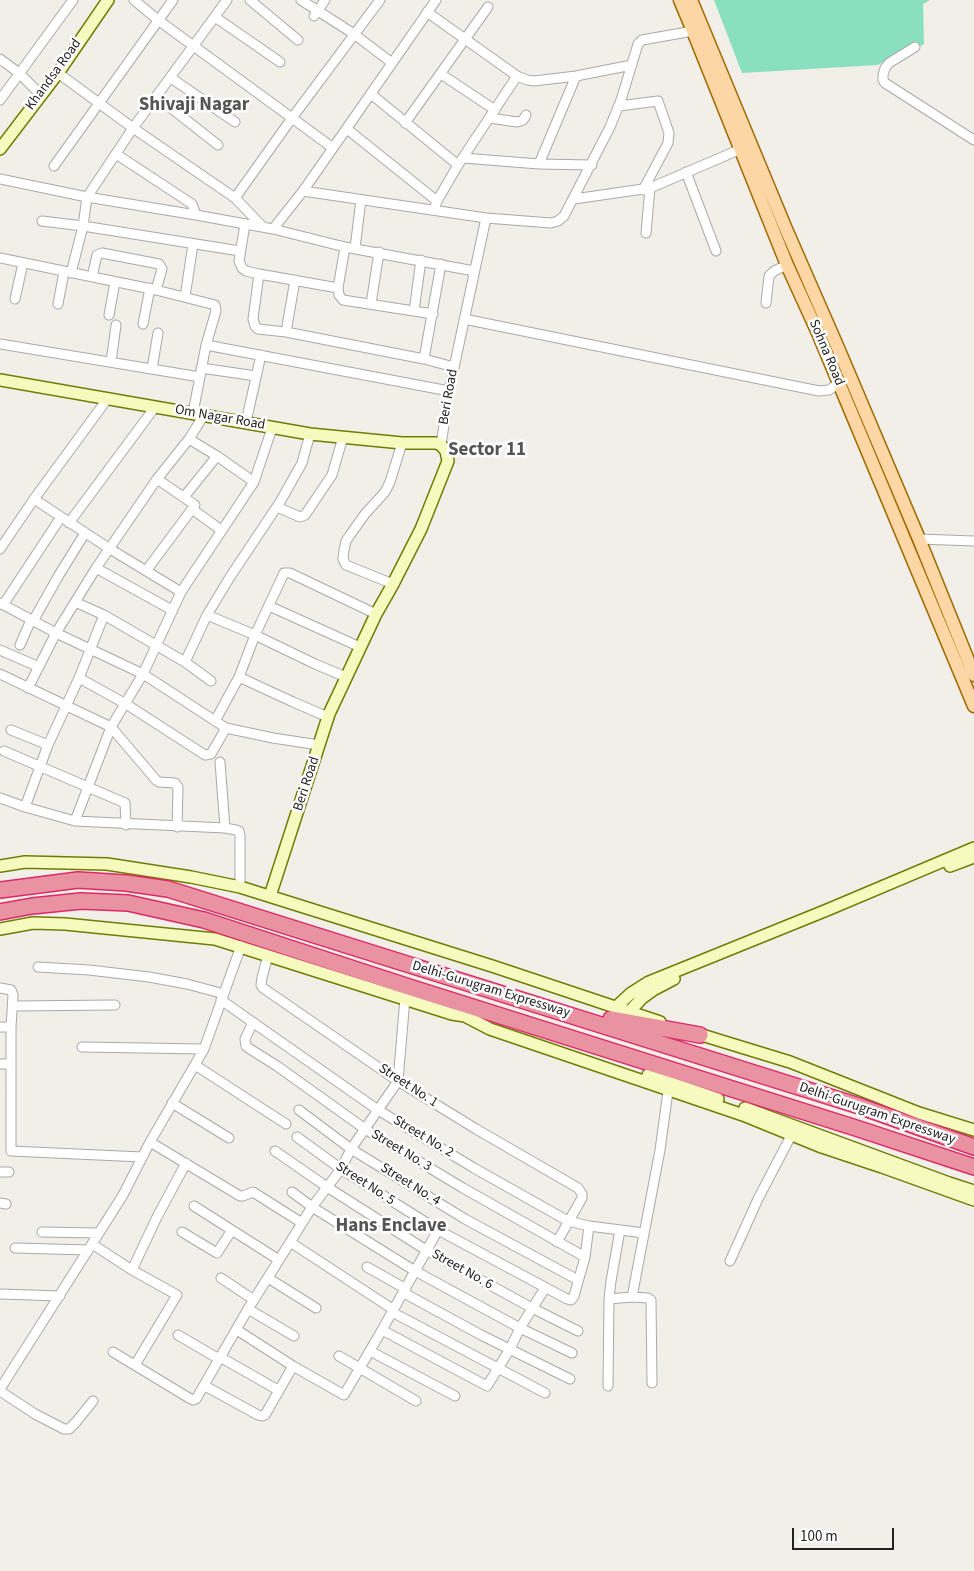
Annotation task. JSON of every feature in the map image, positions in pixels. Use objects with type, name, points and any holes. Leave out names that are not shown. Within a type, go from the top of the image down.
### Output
[{"type":"highway","name":"Delhi-Gurugram Expressway","points":[[0,890],[78,880],[126,883],[168,889],[858,1106],[974,1147]]},
{"type":"highway","name":"Delhi-Gurugram Expressway","points":[[0,912],[32,906],[81,902],[128,903],[204,920],[974,1167]]},
{"type":"highway","points":[[476,986],[522,992],[620,1022],[700,1035]]},
{"type":"main road","name":"Sohna Road","points":[[680,0],[838,348],[974,675]]},
{"type":"main road","name":"Sohna Road","points":[[691,0],[727,100],[741,149],[787,265],[840,384],[974,706]]},
{"type":"street","points":[[0,100],[73,0]]},
{"type":"street","name":"Khandsa Road","points":[[0,149],[58,73],[108,0]]},
{"type":"street","points":[[134,0],[158,20],[334,148]]},
{"type":"street","points":[[54,166],[173,0]]},
{"type":"street","points":[[58,304],[83,226],[87,197],[133,128],[157,98],[227,0]]},
{"type":"street","points":[[250,0],[298,40]]},
{"type":"street","points":[[301,0],[316,14],[354,34],[392,63]]},
{"type":"street","points":[[316,14],[325,0]]},
{"type":"street","points":[[235,198],[380,0]]},
{"type":"street","points":[[273,229],[334,148],[436,0]]},
{"type":"street","points":[[405,123],[488,7]]},
{"type":"street","points":[[427,12],[517,76],[534,81],[632,66]]},
{"type":"street","points":[[215,17],[280,62]]},
{"type":"street","points":[[303,191],[486,218],[551,223],[558,221],[564,216],[574,199],[619,106],[638,44],[642,40],[693,31]]},
{"type":"street","points":[[915,47],[889,63],[883,75],[885,83],[974,140]]},
{"type":"street","points":[[0,58],[19,73],[41,95]]},
{"type":"street","points":[[58,73],[133,128],[199,170],[235,198],[263,227]]},
{"type":"street","points":[[441,74],[492,114],[518,122],[526,115]]},
{"type":"street","points":[[434,210],[437,201],[461,162],[517,76]]},
{"type":"street","points":[[539,164],[576,76]]},
{"type":"street","points":[[171,78],[235,122]]},
{"type":"street","points":[[371,94],[405,123],[461,162],[592,164]]},
{"type":"street","points":[[157,98],[218,145]]},
{"type":"street","points":[[619,106],[658,101],[669,132],[668,143],[646,189],[646,233]]},
{"type":"street","points":[[347,129],[437,201]]},
{"type":"street","points":[[574,199],[646,189],[741,149]]},
{"type":"street","points":[[116,154],[192,204],[196,215]]},
{"type":"street","points":[[686,172],[716,251]]},
{"type":"street","points":[[0,179],[87,197],[263,227],[345,247],[474,271]]},
{"type":"street","points":[[355,248],[361,200]]},
{"type":"street","name":"Beri Road","points":[[270,896],[328,717],[376,614],[394,584],[421,530],[448,461],[446,451],[441,445],[449,391],[486,218]]},
{"type":"street","points":[[42,221],[240,251]]},
{"type":"street","points":[[244,224],[239,262],[246,271],[338,288]]},
{"type":"street","points":[[185,297],[193,244]]},
{"type":"street","points":[[345,247],[338,288],[339,295],[343,300],[432,314]]},
{"type":"street","points":[[371,304],[379,252]]},
{"type":"street","points":[[92,277],[97,255],[102,253],[159,264],[162,269],[153,289],[143,324]]},
{"type":"street","points":[[0,258],[153,289],[210,303],[216,307],[201,372],[198,414],[189,439],[157,479],[96,568],[56,633],[28,688]]},
{"type":"street","points":[[414,311],[422,260]]},
{"type":"street","points":[[15,298],[23,263]]},
{"type":"street","points":[[424,359],[441,264]]},
{"type":"street","points":[[766,303],[769,276],[774,270],[787,265]]},
{"type":"street","points":[[259,274],[253,319],[255,326],[258,328],[424,359],[454,367]]},
{"type":"street","points":[[286,332],[295,280]]},
{"type":"street","points":[[109,315],[115,282]]},
{"type":"street","points":[[464,319],[819,391],[829,390],[840,384]]},
{"type":"street","points":[[111,362],[116,325]]},
{"type":"street","points":[[152,369],[158,333]]},
{"type":"street","points":[[0,344],[152,369],[256,376]]},
{"type":"street","points":[[206,346],[449,391]]},
{"type":"street","points":[[246,422],[260,355]]},
{"type":"street","name":"Om Nagar Road","points":[[0,380],[310,434],[402,443],[436,443],[441,445]]},
{"type":"street","points":[[0,549],[108,398]]},
{"type":"street","points":[[69,523],[155,407]]},
{"type":"street","points":[[74,821],[111,727],[143,674],[181,592],[254,482],[272,428]]},
{"type":"street","points":[[184,662],[207,615],[277,506],[302,463],[310,434]]},
{"type":"street","points":[[277,506],[300,517],[305,515],[332,475],[343,437]]},
{"type":"street","points":[[189,439],[254,482]]},
{"type":"street","points":[[394,584],[346,565],[344,550],[350,535],[365,514],[385,492],[402,443]]},
{"type":"street","points":[[184,497],[216,456]]},
{"type":"street","points":[[146,571],[195,504],[157,479]]},
{"type":"street","points":[[34,499],[110,549],[181,592]]},
{"type":"street","points":[[192,509],[221,530]]},
{"type":"street","points":[[61,517],[2,604],[56,633],[143,674],[226,728],[320,745]]},
{"type":"street","points":[[20,645],[32,620],[85,533]]},
{"type":"street","points":[[919,539],[974,541]]},
{"type":"street","points":[[96,568],[172,610]]},
{"type":"street","points":[[215,721],[239,677],[282,574],[290,573],[376,614]]},
{"type":"street","points":[[75,602],[156,644],[211,681]]},
{"type":"street","points":[[269,606],[360,647]]},
{"type":"street","points":[[207,615],[346,677]]},
{"type":"street","points":[[25,807],[48,745],[79,678],[104,616]]},
{"type":"street","points":[[0,650],[38,667]]},
{"type":"street","points":[[239,677],[328,717]]},
{"type":"street","points":[[1,678],[28,688],[111,727],[156,780],[174,783],[178,787],[177,827]]},
{"type":"street","points":[[79,678],[126,704],[205,755],[211,754],[226,728]]},
{"type":"street","points":[[11,730],[48,745]]},
{"type":"street","points":[[4,751],[125,803],[126,824]]},
{"type":"street","points":[[220,762],[225,828]]},
{"type":"street","points":[[0,798],[74,821],[236,830],[240,833],[240,887]]},
{"type":"street","points":[[615,1008],[634,991],[649,982],[974,848]]},
{"type":"street","points":[[630,1012],[642,998],[664,984],[974,857]]},
{"type":"street","points":[[0,866],[24,862],[107,864],[191,877],[240,887],[492,966],[615,1008],[790,1062],[919,1113],[974,1130]]},
{"type":"street","points":[[0,929],[33,923],[65,924],[215,939],[452,1014],[465,1016]]},
{"type":"street","points":[[93,1401],[69,1429],[64,1429],[35,1414],[0,1390],[123,1195],[150,1142],[204,1049],[241,946]]},
{"type":"street","name":"Street No. 1","points":[[268,955],[262,978],[261,985],[263,988],[398,1081],[578,1188],[582,1198],[568,1221]]},
{"type":"street","name":"Street No. 2","points":[[38,967],[89,970],[149,977],[187,984],[222,997],[253,1022],[378,1110],[474,1168],[568,1221],[589,1226],[644,1233]]},
{"type":"street","points":[[0,988],[6,988],[12,992],[14,1006],[11,1027],[11,1151],[142,1157]]},
{"type":"street","points":[[113,1352],[193,1400],[196,1399],[248,1309],[302,1223],[341,1169],[351,1149],[398,1081],[405,998]]},
{"type":"street","points":[[443,998],[465,1016],[490,1029],[669,1086],[753,1119],[794,1130],[974,1191]]},
{"type":"street","points":[[14,1006],[115,1005]]},
{"type":"street","name":"Street No. 3","points":[[253,1022],[245,1039],[246,1046],[277,1066],[365,1130],[585,1257]]},
{"type":"street","points":[[0,1026],[11,1027]]},
{"type":"street","points":[[82,1046],[204,1049]]},
{"type":"street","points":[[0,1064],[11,1064]]},
{"type":"street","points":[[195,1065],[286,1124]]},
{"type":"street","points":[[632,1298],[660,1150],[669,1086]]},
{"type":"street","points":[[172,1103],[229,1138]]},
{"type":"street","name":"Street No. 4","points":[[299,1110],[351,1149],[465,1219],[578,1280]]},
{"type":"street","points":[[794,1130],[974,1200]]},
{"type":"street","points":[[730,1261],[758,1199],[794,1130]]},
{"type":"street","name":"Street No. 5","points":[[297,1137],[341,1169],[438,1230],[545,1288],[568,1299],[573,1298],[578,1280]]},
{"type":"street","points":[[150,1142],[240,1196],[253,1192],[302,1223]]},
{"type":"street","name":"Street No. 6","points":[[275,1151],[426,1250],[578,1331]]},
{"type":"street","points":[[132,1270],[157,1217],[186,1163]]},
{"type":"street","points":[[292,1192],[312,1208],[415,1271],[520,1328],[572,1353]]},
{"type":"street","points":[[194,1206],[279,1260]]},
{"type":"street","points":[[557,1242],[568,1221]]},
{"type":"street","points":[[578,1280],[585,1257],[589,1226]]},
{"type":"street","points":[[182,1232],[217,1253],[232,1230]]},
{"type":"street","points":[[237,1330],[342,1396],[361,1368],[438,1230]]},
{"type":"street","points":[[608,1386],[611,1281],[620,1230]]},
{"type":"street","points":[[42,1232],[99,1233]]},
{"type":"street","points":[[290,1242],[393,1311],[545,1393]]},
{"type":"street","points":[[14,1248],[90,1247],[176,1296],[135,1366]]},
{"type":"street","points":[[367,1267],[481,1335],[570,1379]]},
{"type":"street","points":[[221,1278],[254,1300]]},
{"type":"street","points":[[268,1278],[316,1308]]},
{"type":"street","points":[[382,1330],[486,1386],[545,1288]]},
{"type":"street","points":[[0,1294],[60,1296]]},
{"type":"street","points":[[610,1299],[648,1298],[650,1300],[652,1384]]},
{"type":"street","points":[[248,1309],[294,1336]]},
{"type":"street","points":[[178,1335],[278,1390]]},
{"type":"street","points":[[370,1351],[455,1396]]},
{"type":"street","points":[[339,1356],[416,1401]]},
{"type":"street","points":[[205,1386],[260,1416],[265,1414],[292,1366]]},
{"type":"green space","points":[[714,0],[930,0],[923,4],[924,44],[877,65],[742,73]]},
{"type":"district","name":"Shivaji Nagar","points":[[194,106]]},
{"type":"district","name":"Sector 11","points":[[487,451]]},
{"type":"district","name":"Hans Enclave","points":[[391,1227]]}]
